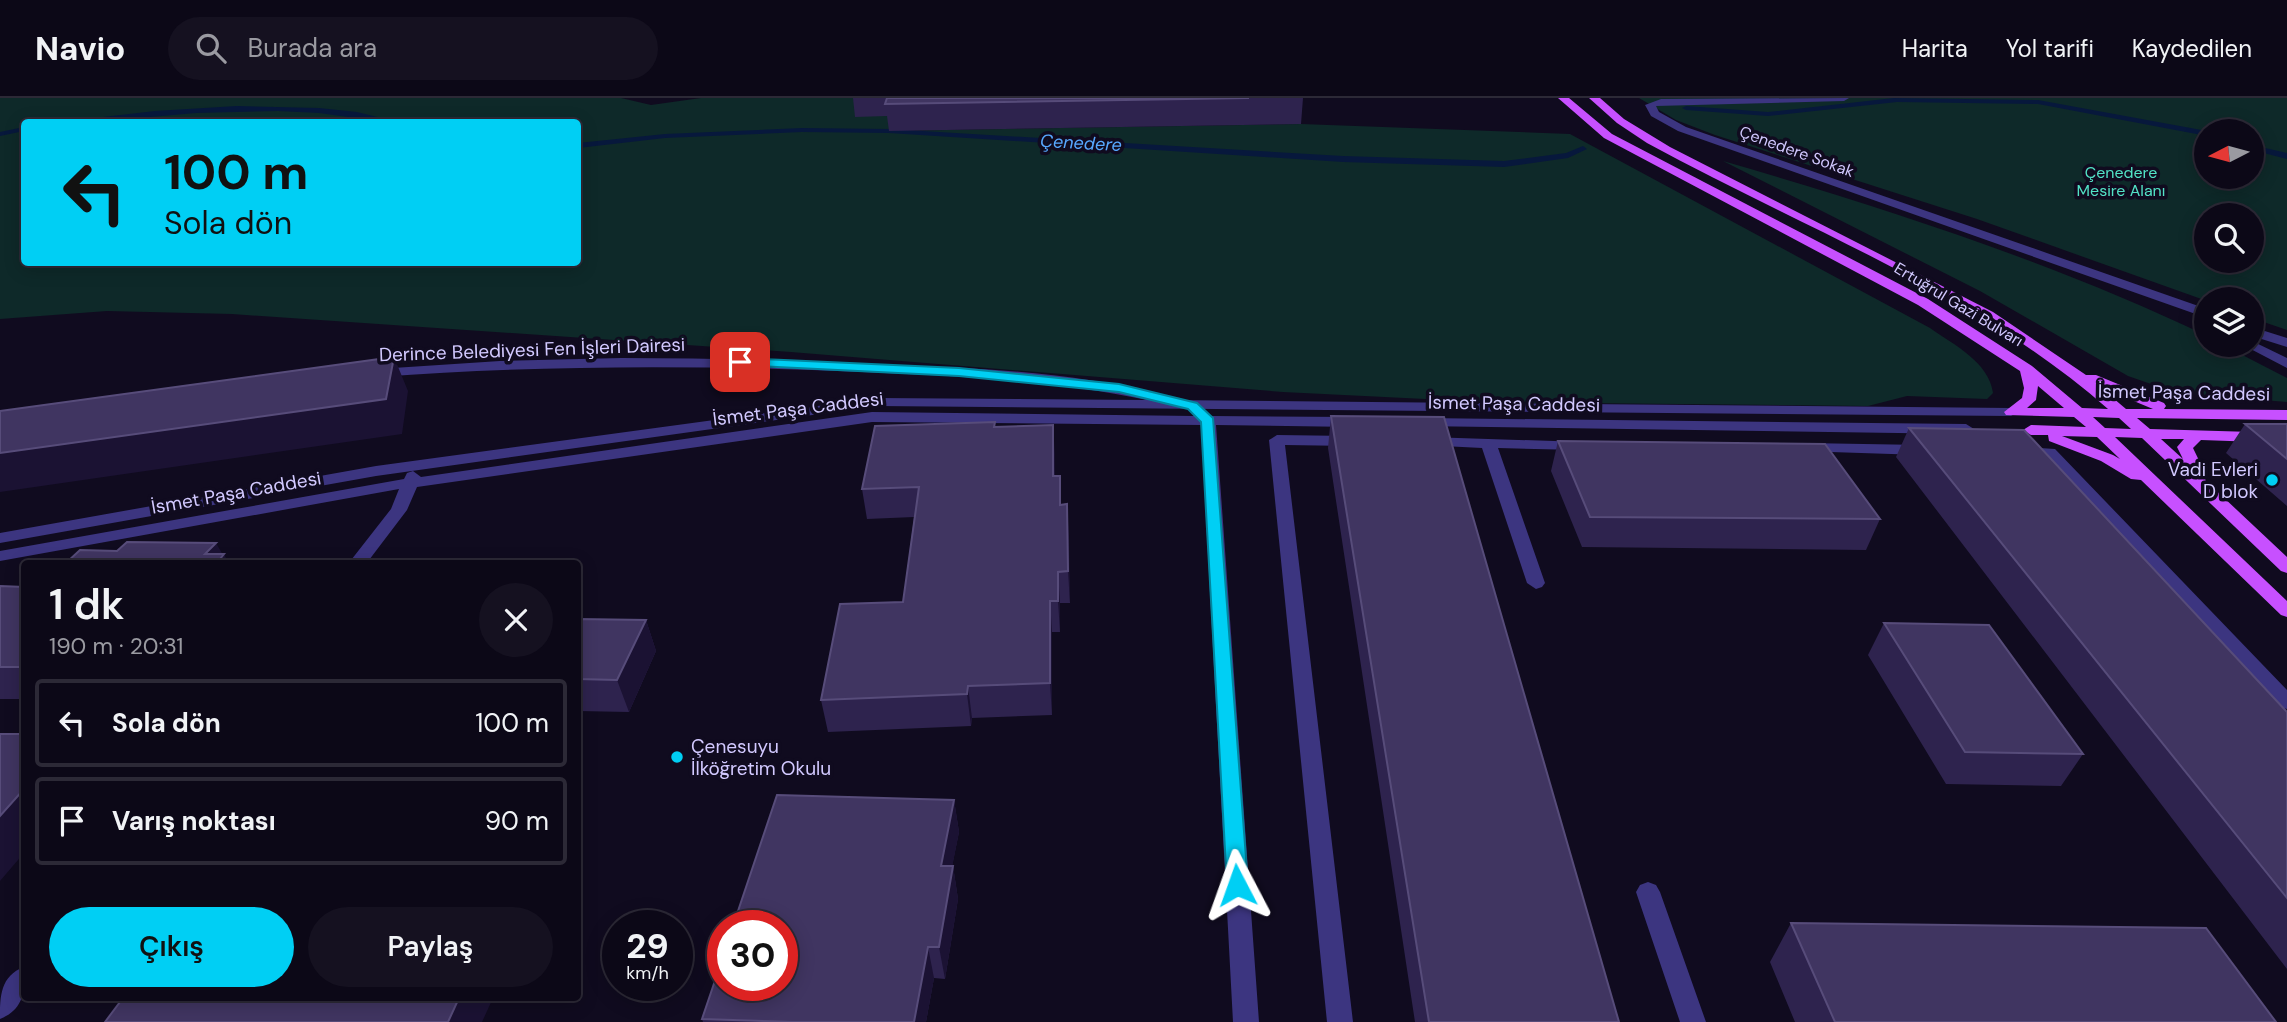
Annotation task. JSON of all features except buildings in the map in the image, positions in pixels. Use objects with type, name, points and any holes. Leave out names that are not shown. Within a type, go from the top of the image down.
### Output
[{"type":"main road","name":"Ertuğrul Gazi Bulvarı","points":[[1563,98],[1608,135],[1923,302],[2027,369],[2103,433],[2287,611]]},
{"type":"main road","name":"Ertuğrul Gazi Bulvarı","points":[[1594,98],[1614,116],[1663,146],[1937,288],[2069,367],[2287,567]]},
{"type":"main road","points":[[2069,367],[2122,393],[2175,411]]},
{"type":"main road","points":[[2011,412],[2028,400],[2031,387],[2027,369]]},
{"type":"main road","name":"İsmet Paşa Caddesi","points":[[2011,412],[2175,411],[2287,415]]},
{"type":"main road","points":[[2166,493],[2107,458],[2024,430],[2287,438]]},
{"type":"main road","points":[[2196,436],[2185,447],[2190,463],[2210,495]]},
{"type":"street","name":"Çenedere Sokak","points":[[1844,98],[1776,102],[1661,102],[1650,105],[1655,114],[1682,129],[2194,310]]},
{"type":"street","name":"Çenedere Sokak","points":[[2123,285],[2194,318]]},
{"type":"street","points":[[2264,335],[2287,343]]},
{"type":"street","points":[[2264,352],[2287,364]]},
{"type":"street","name":"Derince Belediyesi Fen İşleri Dairesi","points":[[368,374],[516,365],[753,363],[959,372],[1119,388],[1192,406]]},
{"type":"street","name":"İsmet Paşa Caddesi","points":[[0,538],[418,465],[877,402],[2011,412]]},
{"type":"street","points":[[1192,406],[1208,421],[1246,1022]]},
{"type":"street","name":"İsmet Paşa Caddesi","points":[[0,556],[410,483],[872,417],[1978,429]]},
{"type":"street","points":[[1340,1022],[1277,440],[1369,441]]},
{"type":"street","points":[[1409,442],[1598,445]]},
{"type":"street","points":[[1488,443],[1536,583]]},
{"type":"street","points":[[1789,448],[1940,451]]},
{"type":"street","points":[[2008,452],[2049,452],[2287,702]]},
{"type":"street","points":[[359,560],[399,510],[418,465]]},
{"type":"street","points":[[1648,892],[1693,1022]]},
{"type":"street","points":[[0,1008],[21,982]]},
{"type":"green space","points":[[0,98],[621,98],[651,105],[701,98],[862,98],[893,116],[889,131],[1301,124],[1570,134],[1930,328],[1978,363],[1990,382],[1993,393],[1987,399],[1907,396],[1868,406],[1486,402],[1283,392],[791,352],[232,314],[107,311],[0,319]]},
{"type":"green space","name":"Çenedere Mesire Alanı","points":[[1639,98],[2287,98],[2287,330],[2264,322],[2264,287],[2194,287],[2194,296],[1977,219],[1676,120]]},
{"type":"green space","points":[[1723,161],[1969,239],[2148,309],[2194,330],[2194,357],[2246,357],[2287,378],[2287,402],[2177,393],[2128,376],[1980,291]]},
{"type":"waterway","points":[[1686,108],[1768,114],[1897,100],[2038,102],[2194,132]]},
{"type":"waterway","name":"Çenedere","points":[[106,119],[237,108],[319,110],[378,119]]},
{"type":"waterway","name":"Çenedere","points":[[0,134],[21,130]]},
{"type":"waterway","name":"Çenedere","points":[[581,146],[665,136],[802,130],[889,131],[1343,159],[1504,164],[1568,155],[1583,149]]},
{"type":"waterway","points":[[2264,150],[2287,156]]},
{"type":"place","name":"Vadi Evleri D blok","points":[[2272,480]]},
{"type":"place","name":"Çenesuyu İlköğretim Okulu","points":[[677,757]]},
{"type":"route","points":[[740,362],[959,372],[1119,388],[1192,406],[1208,421],[1237,885]]}]
